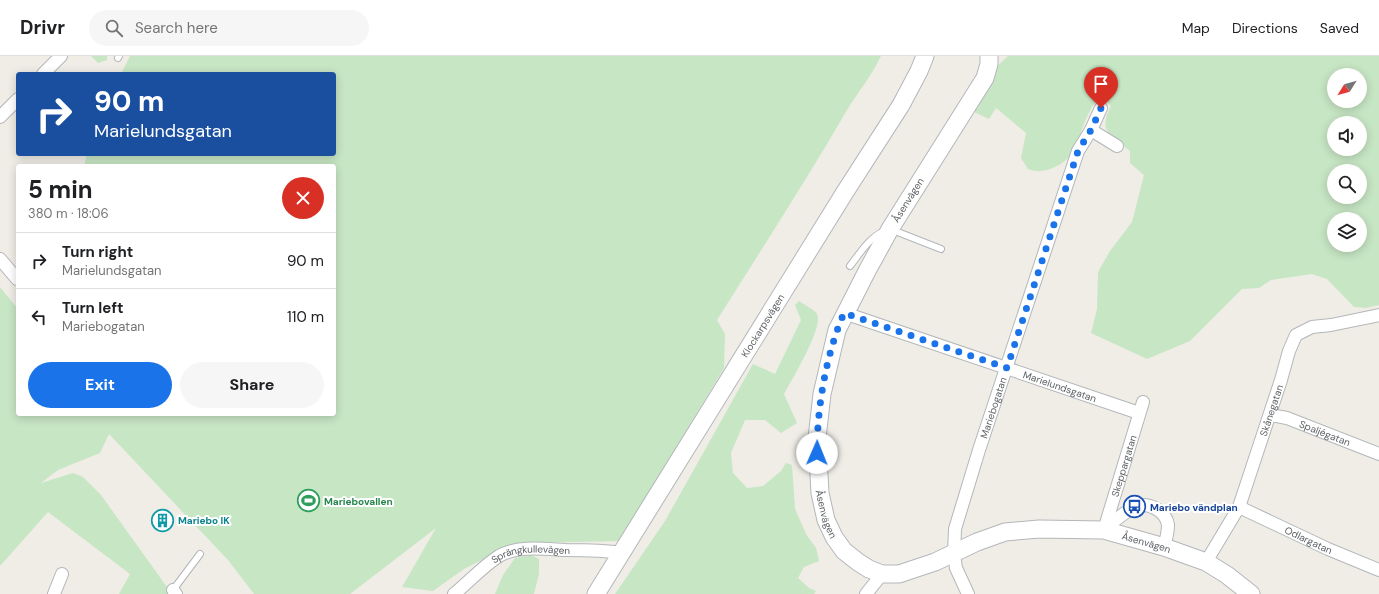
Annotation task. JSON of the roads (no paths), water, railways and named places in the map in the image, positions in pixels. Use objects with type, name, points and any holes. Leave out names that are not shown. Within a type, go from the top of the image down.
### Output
[{"type":"street","points":[[45,72],[61,56]]},
{"type":"street","name":"Klockarpsvägen","points":[[596,594],[845,192],[901,105],[919,71],[925,56]]},
{"type":"street","name":"Åsenvägen","points":[[989,56],[989,64],[985,78],[890,229],[836,330],[822,394],[817,438],[820,493],[826,520],[834,537],[844,551],[863,566],[882,574],[899,574],[924,566],[954,554],[978,542],[1005,532],[1039,529],[1104,530],[1164,547],[1206,562],[1227,575],[1251,594]]},
{"type":"street","points":[[0,118],[16,101]]},
{"type":"street","name":"Mariebogatan","points":[[968,594],[956,568],[954,554],[955,529],[979,450],[1078,151],[1091,130],[1101,108]]},
{"type":"street","points":[[1091,130],[1117,146]]},
{"type":"street","points":[[0,259],[16,278]]},
{"type":"street","name":"Marielundsgatan","points":[[844,313],[1007,368],[1141,408]]},
{"type":"street","name":"Skånegatan","points":[[1206,562],[1239,507],[1289,351],[1296,335],[1312,327],[1331,325],[1379,315]]},
{"type":"street","name":"Skeppargatan","points":[[1104,530],[1141,408]]},
{"type":"street","name":"Spaljégatan","points":[[1270,414],[1287,418],[1379,454]]},
{"type":"street","points":[[1104,530],[1114,520],[1135,507],[1143,505],[1149,506],[1156,508],[1166,518],[1168,531],[1164,547]]},
{"type":"street","name":"Odlargatan","points":[[1239,507],[1328,549],[1379,570]]},
{"type":"street","name":"Sprängkullevägen","points":[[454,594],[492,562],[500,556],[510,552],[532,549],[590,550],[621,553]]},
{"type":"street","points":[[54,594],[62,574]]},
{"type":"street","points":[[866,594],[882,574]]},
{"type":"lane","points":[[850,266],[875,236],[881,231],[890,229],[941,249]]},
{"type":"lane","points":[[175,592],[200,554]]},
{"type":"place","name":"Mariebovallen","points":[[309,501]]},
{"type":"place","name":"Mariebo vändplan","points":[[1135,507]]},
{"type":"place","name":"Mariebo IK","points":[[163,520]]}]
